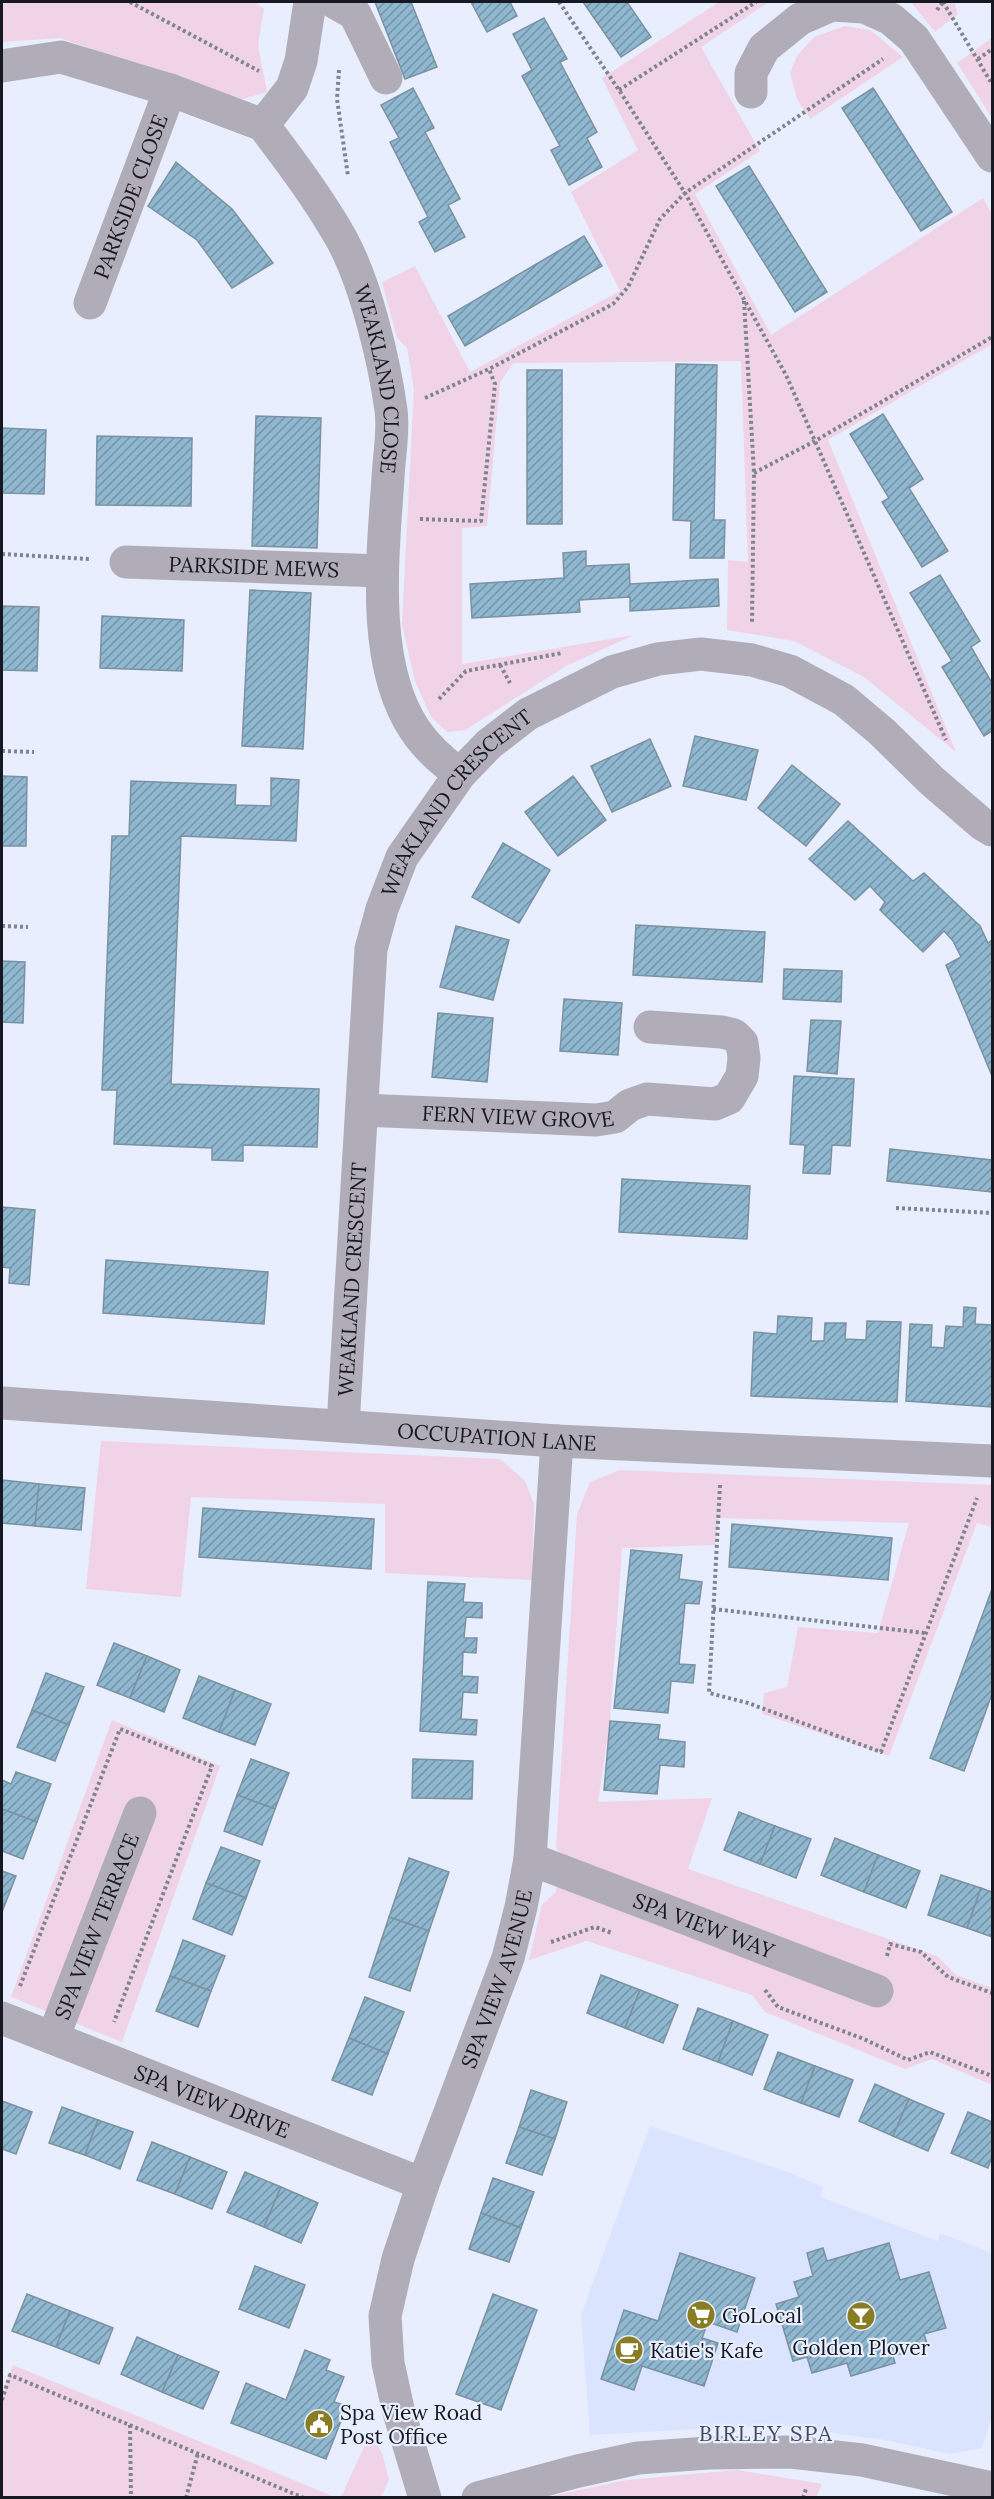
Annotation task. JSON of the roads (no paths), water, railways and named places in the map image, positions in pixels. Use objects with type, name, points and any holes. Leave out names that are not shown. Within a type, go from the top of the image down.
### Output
[{"type":"street","points":[[262,125],[292,88],[301,61],[310,2]]},
{"type":"street","points":[[334,2],[355,14],[386,78]]},
{"type":"street","points":[[751,92],[751,73],[764,48],[800,19],[832,5],[864,7],[891,19],[914,39],[993,156]]},
{"type":"street","name":"PARKSIDE CLOSE","points":[[2,66],[61,57],[170,90],[262,125]]},
{"type":"street","name":"PARKSIDE CLOSE","points":[[90,303],[170,90]]},
{"type":"street","name":"WEAKLAND CLOSE","points":[[262,125],[301,173],[344,242],[364,296],[383,365],[391,413],[382,571],[388,659],[399,700],[415,730],[439,759],[460,774]]},
{"type":"street","name":"PARKSIDE MEWS","points":[[126,562],[382,571]]},
{"type":"street","name":"WEAKLAND CRESCENT","points":[[343,1426],[371,949],[382,909],[402,857],[460,774],[489,744],[528,714],[612,672],[658,659],[701,654],[752,660],[790,671],[844,700],[882,732],[940,788],[993,831]]},
{"type":"street","name":"FERN VIEW GROVE","points":[[362,1110],[596,1120],[615,1117],[630,1105],[647,1099],[715,1104],[729,1098],[742,1076],[744,1058],[742,1042],[734,1035],[722,1032],[650,1027]]},
{"type":"street","name":"OCCUPATION LANE","points":[[2,1403],[557,1441],[992,1461]]},
{"type":"street","name":"SPA VIEW AVENUE","points":[[425,2498],[398,2409],[388,2363],[385,2316],[398,2259],[423,2184],[508,1958],[521,1907],[530,1859],[557,1441]]},
{"type":"street","name":"SPA VIEW TERRACE","points":[[53,2038],[140,1813]]},
{"type":"street","name":"SPA VIEW WAY","points":[[530,1859],[877,1991]]},
{"type":"street","name":"SPA VIEW DRIVE","points":[[2,2018],[423,2184]]},
{"type":"street","points":[[478,2498],[578,2470],[638,2458],[708,2453],[791,2452],[862,2460],[993,2488]]},
{"type":"place","name":"GoLocal","points":[[701,2315]]},
{"type":"place","name":"Golden Plover","points":[[861,2316]]},
{"type":"place","name":"Katie's Kafe","points":[[629,2350]]},
{"type":"place","name":"Spa View Road Post Office","points":[[319,2424]]},
{"type":"district","name":"BIRLEY SPA","points":[[766,2433]]}]
